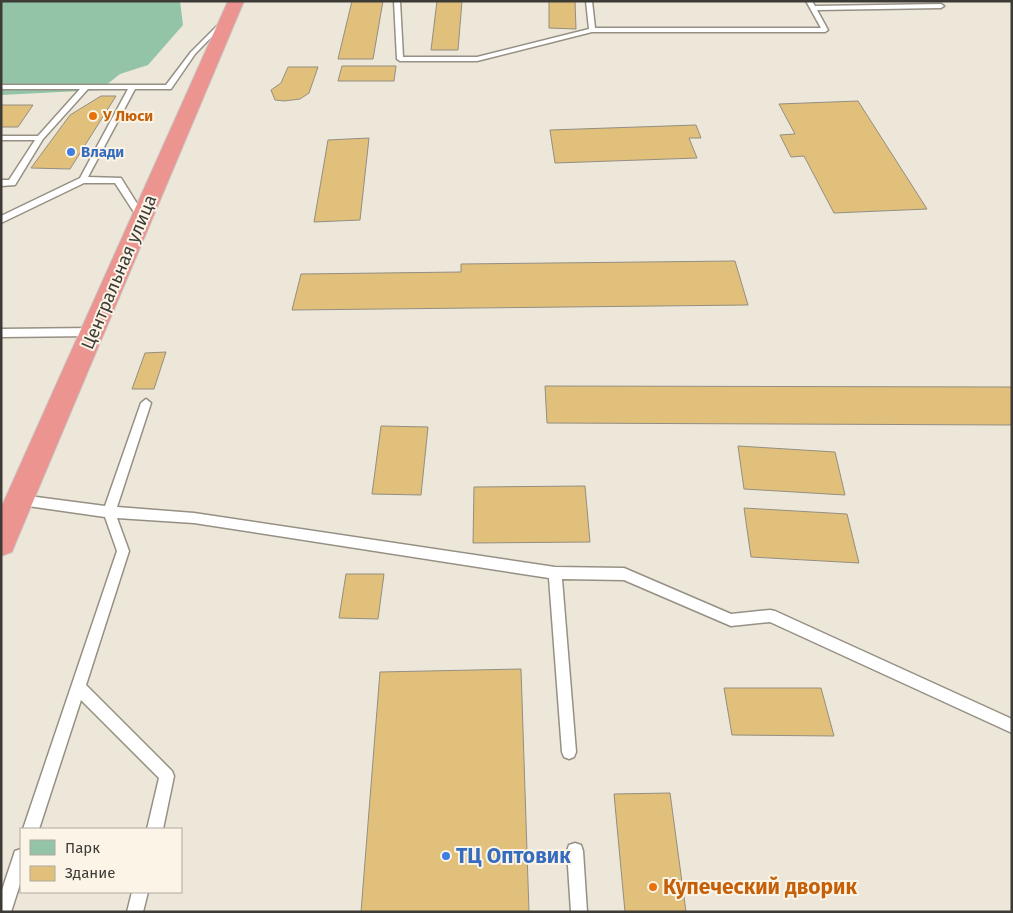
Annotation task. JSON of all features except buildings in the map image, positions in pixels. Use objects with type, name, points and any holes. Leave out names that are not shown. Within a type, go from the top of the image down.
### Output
[{"type":"highway","name":"Центральная улица","points":[[1,542],[94,332],[233,8]]},
{"type":"lane","points":[[397,1],[400,60],[477,60],[592,30],[825,30],[811,4],[941,6]]},
{"type":"lane","points":[[589,1],[592,30]]},
{"type":"lane","points":[[1,87],[168,86],[193,53],[233,8]]},
{"type":"lane","points":[[1,183],[12,183],[40,138],[86,87]]},
{"type":"lane","points":[[84,180],[133,87]]},
{"type":"lane","points":[[1,138],[40,138]]},
{"type":"lane","points":[[1,220],[84,180],[118,180],[142,218]]},
{"type":"lane","points":[[1,333],[94,332]]},
{"type":"lane","points":[[31,828],[123,551],[109,512],[146,402]]},
{"type":"lane","points":[[21,500],[109,512],[194,518],[555,573],[624,574],[731,620],[770,616],[1012,726]]},
{"type":"lane","points":[[555,573],[569,752]]},
{"type":"lane","points":[[78,687],[167,776],[154,828]]},
{"type":"lane","points":[[574,851],[579,912]]},
{"type":"lane","points":[[3,912],[20,860]]},
{"type":"lane","points":[[135,912],[140,893]]},
{"type":"green space","points":[[180,1],[183,25],[148,65],[120,74],[100,90],[1,95],[1,2]]},
{"type":"place","name":"У Люси","points":[[93,116]]},
{"type":"place","name":"Влади","points":[[71,152]]},
{"type":"place","name":"ТЦ Оптовик","points":[[446,856]]},
{"type":"place","name":"Купеческий дворик","points":[[653,887]]}]
